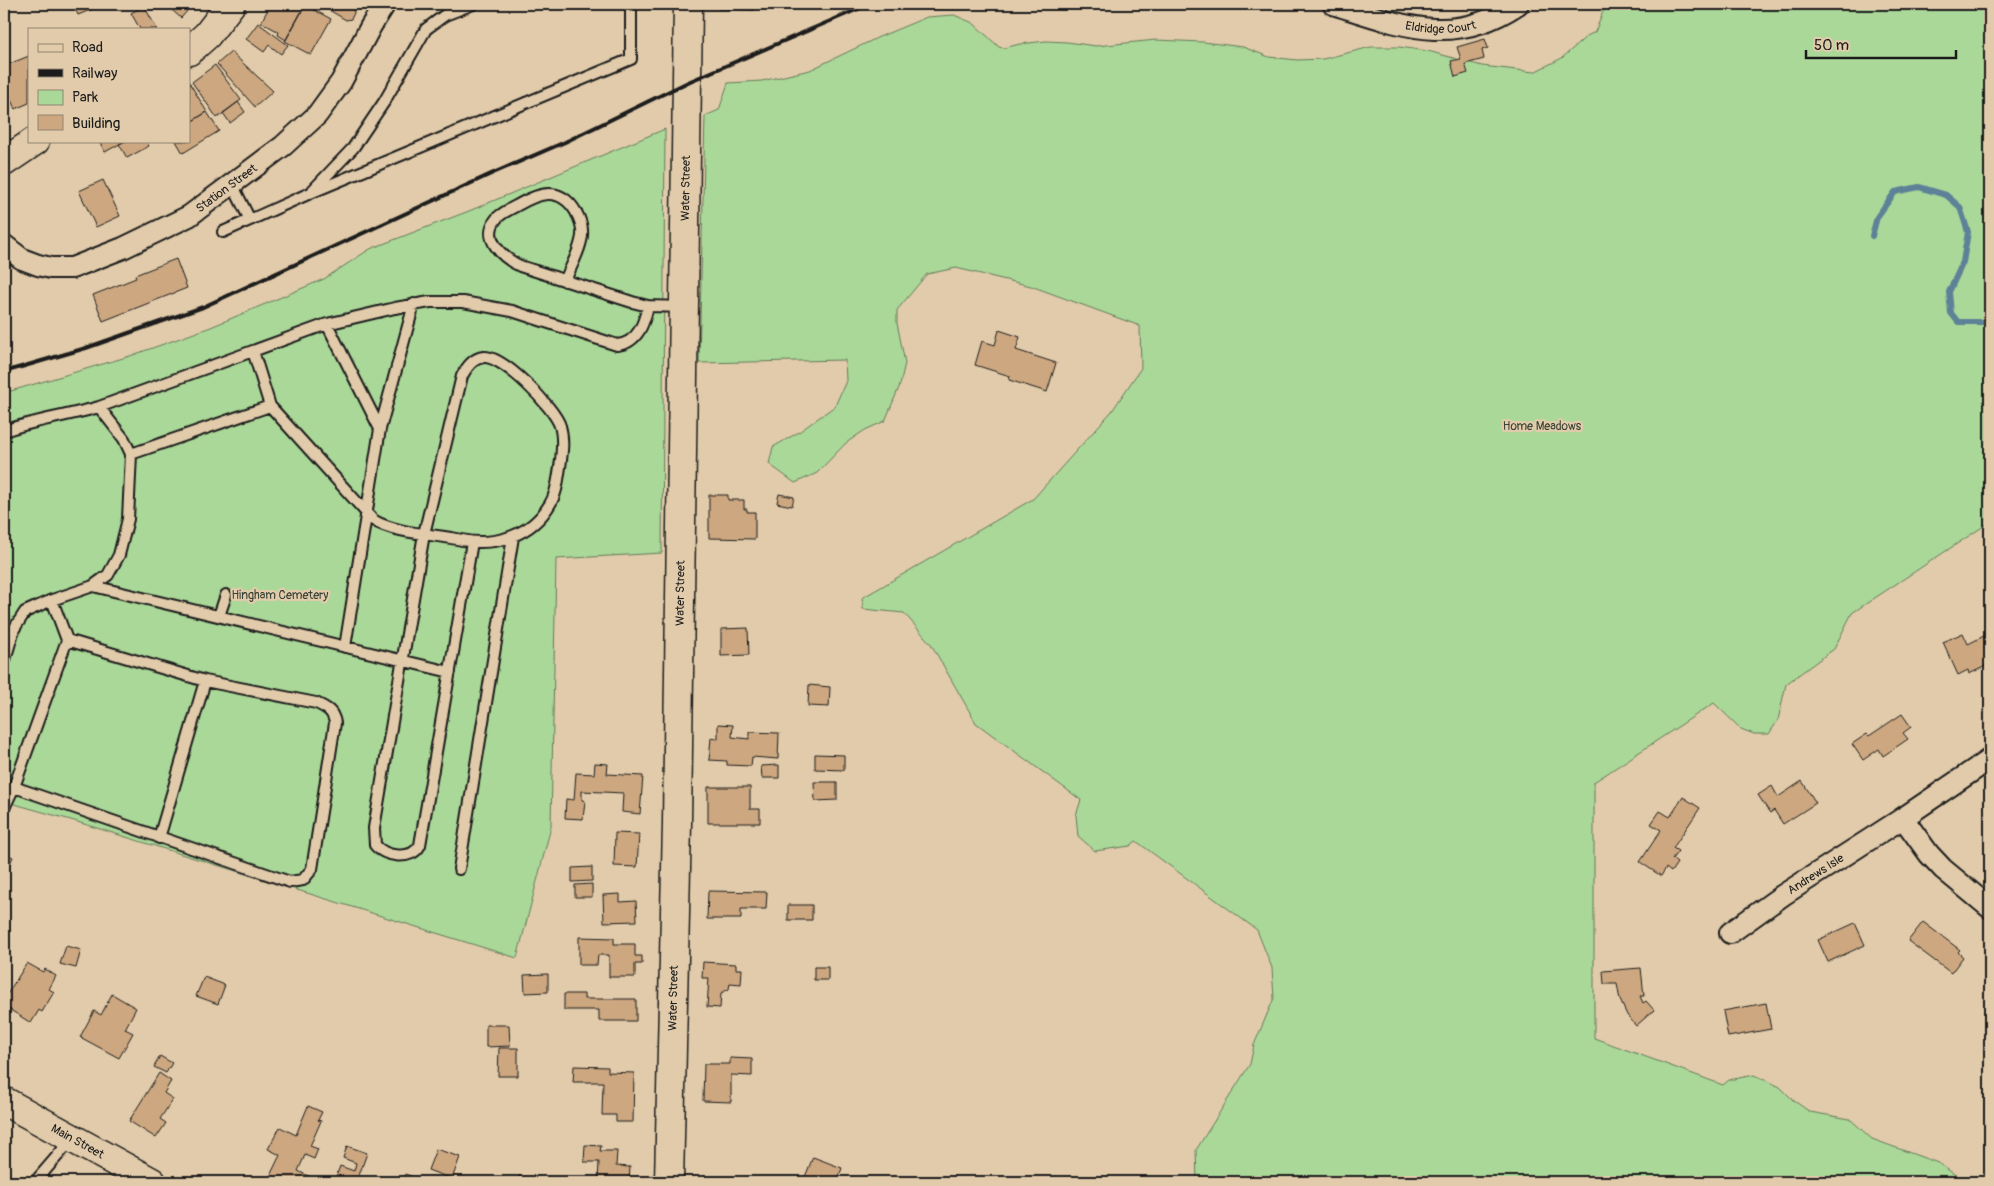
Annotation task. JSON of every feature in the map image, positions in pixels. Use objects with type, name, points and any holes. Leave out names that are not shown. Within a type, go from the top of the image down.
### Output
[{"type":"main road","points":[[190,50],[207,35],[231,4]]},
{"type":"main road","name":"Water Street","points":[[669,1182],[677,823],[688,4]]},
{"type":"main road","points":[[4,162],[34,142]]},
{"type":"main road","name":"Main Street","points":[[4,1101],[152,1182]]},
{"type":"street","name":"Station Street","points":[[4,245],[22,258],[38,265],[50,268],[72,268],[123,248],[177,223],[201,208],[294,137],[325,107],[341,82],[371,26],[386,4]]},
{"type":"street","name":"Eldridge Court","points":[[1333,4],[1398,25],[1444,30],[1487,20],[1518,4]]},
{"type":"street","name":"Andrews Isle","points":[[1730,933],[1783,895],[1904,818],[1990,759]]},
{"type":"street","points":[[1904,818],[1923,846],[1943,869],[1990,908]]},
{"type":"lane","points":[[308,194],[353,148],[384,102],[426,29],[445,15],[472,4]]},
{"type":"lane","points":[[223,232],[308,194],[631,59],[631,4]]},
{"type":"lane","points":[[232,184],[250,220]]},
{"type":"lane","points":[[565,280],[579,249],[582,234],[580,218],[571,203],[555,195],[538,195],[501,214],[495,220],[491,234],[496,249],[520,266],[616,298],[648,306],[684,307]]},
{"type":"lane","points":[[4,431],[99,407],[223,360],[326,324],[414,304],[447,301],[487,306],[544,320],[617,345],[629,342],[638,334],[644,323],[648,306]]},
{"type":"lane","points":[[345,647],[380,429],[414,304]]},
{"type":"lane","points":[[326,324],[380,429]]},
{"type":"lane","points":[[253,351],[270,406],[373,520],[382,526],[424,534],[472,542],[495,541],[513,537],[532,524],[550,504],[557,486],[562,436],[557,417],[550,406],[529,386],[497,361],[482,357],[472,362],[462,376],[424,534],[374,828],[375,845],[384,852],[404,856],[410,855],[416,852],[420,845],[472,542]]},
{"type":"lane","points":[[131,454],[270,406]]},
{"type":"lane","points":[[4,663],[14,629],[25,612],[52,600],[93,586],[108,575],[123,544],[128,518],[131,454],[124,439],[99,407]]},
{"type":"lane","points":[[459,869],[513,537]]},
{"type":"lane","points":[[93,586],[450,672]]},
{"type":"lane","points":[[219,616],[226,595]]},
{"type":"lane","points":[[4,808],[14,787],[67,640],[52,600]]},
{"type":"lane","points":[[14,787],[290,882],[303,880],[312,869],[335,723],[334,715],[328,708],[316,703],[204,681],[67,640]]},
{"type":"lane","points":[[159,838],[204,681]]},
{"type":"lane","points":[[35,1182],[72,1139]]},
{"type":"green space","name":"Home Meadows","points":[[1606,4],[1644,4],[1656,7],[1661,4],[1990,4],[1990,522],[1852,613],[1834,649],[1786,684],[1778,720],[1769,734],[1754,734],[1741,729],[1714,703],[1594,782],[1594,1038],[1723,1085],[1729,1080],[1754,1075],[1780,1087],[1793,1100],[1810,1112],[1850,1119],[1872,1139],[1938,1163],[1966,1182],[1197,1182],[1196,1150],[1250,1064],[1254,1045],[1274,998],[1272,968],[1257,930],[1136,841],[1130,846],[1095,851],[1078,836],[1076,815],[1081,800],[976,723],[931,644],[904,613],[863,609],[862,598],[1033,499],[1112,411],[1141,368],[1140,326],[1031,286],[956,268],[927,274],[897,310],[897,323],[905,363],[900,385],[885,421],[865,430],[846,443],[817,473],[795,483],[769,464],[773,447],[799,432],[835,406],[846,381],[845,360],[699,363],[705,116],[719,110],[728,83],[762,81],[810,70],[879,37],[927,17],[954,15],[973,23],[999,47],[1004,48],[1046,41],[1096,46],[1156,40],[1203,42],[1243,47],[1269,57],[1297,60],[1323,59],[1371,47],[1399,47],[1428,51],[1482,66],[1534,72],[1562,58],[1587,36],[1595,32]]},
{"type":"green space","name":"Hingham Cemetery","points":[[665,129],[662,553],[556,559],[551,827],[517,958],[4,801],[4,393],[130,356],[211,327],[324,279],[370,249],[469,211]]},
{"type":"building","points":[[73,4],[105,4],[78,15]]},
{"type":"building","points":[[165,4],[193,4],[181,18]]},
{"type":"building","points":[[271,4],[286,4],[295,9],[298,4],[305,6],[286,40],[278,35],[279,32],[261,22]]},
{"type":"building","points":[[326,4],[347,4],[353,8],[354,13],[351,19],[346,20],[324,7]]},
{"type":"building","points":[[718,4],[755,4],[755,10],[718,9]]},
{"type":"building","points":[[305,5],[331,19],[311,55],[285,41]]},
{"type":"building","points":[[144,6],[156,28],[139,28],[131,13]]},
{"type":"building","points":[[258,23],[288,45],[281,54],[269,45],[264,52],[246,39]]},
{"type":"building","points":[[1485,39],[1488,48],[1482,50],[1484,59],[1465,64],[1468,73],[1455,77],[1451,61],[1461,59],[1457,47]]},
{"type":"building","points":[[231,52],[273,91],[255,107],[217,64]]},
{"type":"building","points":[[28,56],[28,103],[15,109],[4,84],[4,66]]},
{"type":"building","points":[[215,65],[241,100],[217,118],[192,82]]},
{"type":"building","points":[[190,84],[207,112],[190,122]]},
{"type":"building","points":[[238,102],[245,112],[230,123],[223,113]]},
{"type":"building","points":[[207,112],[219,131],[183,153],[177,142],[190,142],[190,122]]},
{"type":"building","points":[[100,142],[123,142],[105,152]]},
{"type":"building","points":[[123,142],[147,142],[149,146],[127,158],[119,144]]},
{"type":"building","points":[[103,180],[120,216],[96,227],[79,191]]},
{"type":"building","points":[[176,259],[187,288],[103,321],[93,295],[136,278],[135,275]]},
{"type":"building","points":[[999,330],[1020,337],[1016,350],[1056,363],[1047,392],[1009,380],[1010,376],[975,365],[982,341],[995,345]]},
{"type":"building","points":[[779,494],[794,497],[792,506],[777,503]]},
{"type":"building","points":[[709,495],[728,495],[728,500],[744,500],[744,509],[747,509],[747,512],[755,512],[755,539],[709,538]]},
{"type":"building","points":[[748,628],[749,655],[721,656],[721,629]]},
{"type":"building","points":[[1963,633],[1968,644],[1984,636],[1990,649],[1990,664],[1969,674],[1968,670],[1958,675],[1943,642]]},
{"type":"building","points":[[809,685],[830,687],[829,707],[808,706]]},
{"type":"building","points":[[1902,714],[1911,727],[1903,733],[1908,739],[1883,756],[1879,749],[1863,760],[1852,744],[1867,734],[1869,736]]},
{"type":"building","points":[[718,724],[733,725],[732,737],[749,739],[749,732],[779,733],[778,759],[752,757],[751,766],[727,765],[727,761],[709,760],[711,738],[718,739]]},
{"type":"building","points":[[815,754],[844,755],[844,770],[815,769]]},
{"type":"building","points":[[595,763],[608,764],[607,774],[643,776],[640,814],[622,812],[623,793],[582,791],[582,800],[585,801],[583,819],[565,818],[566,799],[574,800],[576,773],[594,774]]},
{"type":"building","points":[[779,765],[779,778],[762,778],[761,766]]},
{"type":"building","points":[[1802,781],[1816,803],[1783,824],[1774,810],[1770,813],[1758,795],[1772,786],[1778,797]]},
{"type":"building","points":[[814,782],[837,782],[837,800],[815,801]]},
{"type":"building","points":[[708,787],[750,787],[750,809],[760,809],[760,823],[708,823]]},
{"type":"building","points":[[1683,797],[1700,808],[1673,848],[1678,851],[1672,859],[1677,863],[1671,872],[1666,868],[1661,876],[1640,862],[1661,830],[1651,824],[1660,811],[1670,817]]},
{"type":"building","points":[[615,833],[639,834],[637,867],[614,866]]},
{"type":"building","points":[[4,853],[13,857],[6,872],[4,871]]},
{"type":"building","points":[[592,867],[592,881],[572,882],[572,868]]},
{"type":"building","points":[[592,884],[592,897],[575,897],[575,885]]},
{"type":"building","points":[[708,891],[767,892],[766,909],[741,909],[741,919],[707,919]]},
{"type":"building","points":[[620,894],[620,902],[636,901],[637,921],[604,922],[603,895]]},
{"type":"building","points":[[788,905],[812,905],[812,920],[788,920]]},
{"type":"building","points":[[1923,922],[1960,950],[1958,952],[1963,957],[1951,973],[1908,941]]},
{"type":"building","points":[[1855,923],[1865,945],[1828,962],[1818,940]]},
{"type":"building","points":[[579,937],[614,938],[614,944],[635,944],[635,956],[642,956],[642,964],[635,964],[635,977],[609,977],[609,955],[598,955],[597,965],[579,965]]},
{"type":"building","points":[[66,946],[81,950],[76,968],[60,964]]},
{"type":"building","points":[[703,962],[736,964],[736,969],[742,969],[741,984],[730,983],[729,989],[721,993],[720,1008],[707,1007],[709,978],[702,978]]},
{"type":"building","points":[[27,963],[43,972],[45,969],[56,976],[49,989],[54,992],[42,1012],[39,1010],[31,1023],[4,1006],[4,995],[6,996]]},
{"type":"building","points":[[814,967],[828,967],[828,980],[814,980]]},
{"type":"building","points":[[1641,968],[1644,996],[1640,996],[1643,1003],[1646,1001],[1654,1010],[1636,1026],[1627,1015],[1620,1000],[1617,984],[1604,984],[1603,971]]},
{"type":"building","points":[[548,974],[548,992],[525,993],[524,975]]},
{"type":"building","points":[[204,977],[225,985],[218,1004],[196,996]]},
{"type":"building","points":[[112,994],[136,1008],[125,1029],[133,1033],[119,1058],[80,1037],[94,1011],[101,1015]]},
{"type":"building","points":[[564,994],[584,994],[584,999],[636,999],[636,1021],[599,1021],[599,1010],[564,1010]]},
{"type":"building","points":[[1766,1003],[1771,1029],[1728,1037],[1723,1011]]},
{"type":"building","points":[[486,1025],[509,1025],[510,1046],[486,1047]]},
{"type":"building","points":[[499,1048],[518,1048],[518,1076],[498,1076]]},
{"type":"building","points":[[160,1056],[172,1063],[166,1073],[154,1067]]},
{"type":"building","points":[[730,1058],[752,1059],[752,1076],[731,1075],[731,1102],[703,1101],[704,1064],[730,1064]]},
{"type":"building","points":[[574,1066],[608,1067],[608,1072],[634,1073],[633,1122],[616,1122],[616,1115],[602,1115],[603,1082],[573,1082]]},
{"type":"building","points":[[159,1073],[171,1081],[164,1093],[173,1099],[160,1119],[166,1123],[156,1138],[129,1121]]},
{"type":"building","points":[[308,1106],[322,1112],[318,1120],[321,1121],[310,1146],[318,1149],[314,1159],[305,1155],[298,1171],[317,1180],[316,1182],[267,1182],[280,1155],[268,1149],[280,1127],[296,1135]]},
{"type":"building","points":[[585,1145],[601,1146],[600,1151],[617,1151],[616,1166],[630,1167],[629,1182],[598,1182],[599,1162],[584,1162]]},
{"type":"building","points":[[347,1146],[367,1153],[357,1181],[361,1182],[334,1182],[340,1166],[354,1171],[356,1163],[343,1158]]},
{"type":"building","points":[[436,1149],[460,1157],[452,1179],[428,1170]]},
{"type":"building","points":[[813,1157],[842,1168],[837,1182],[803,1182]]},
{"type":"building","points":[[405,1174],[428,1182],[402,1182]]},
{"type":"building","points":[[519,1176],[537,1182],[517,1182]]},
{"type":"waterway","points":[[1872,236],[1877,217],[1895,192],[1919,187],[1946,195],[1960,207],[1968,232],[1963,262],[1949,292],[1951,313],[1958,322],[1984,322],[1990,318]]},
{"type":"railway","points":[[4,372],[86,348],[203,307],[491,174],[565,142],[688,82],[870,4]]}]
